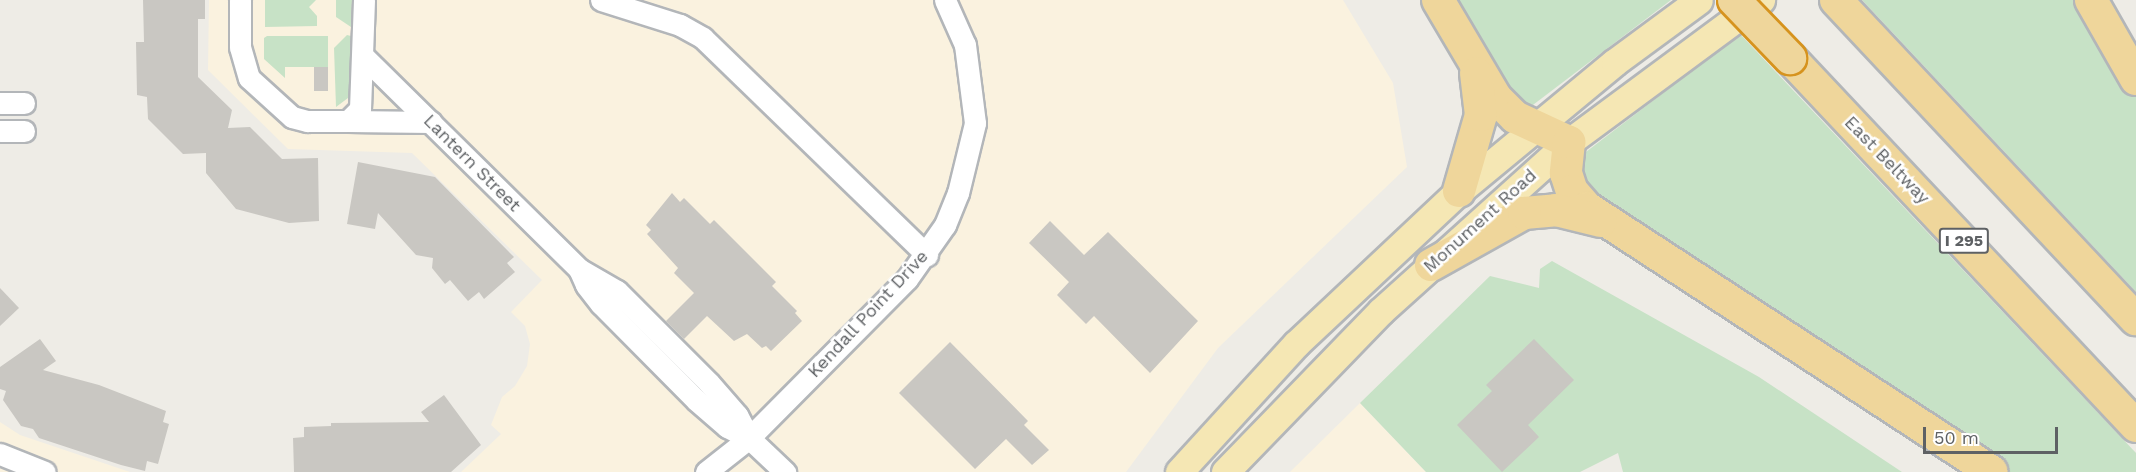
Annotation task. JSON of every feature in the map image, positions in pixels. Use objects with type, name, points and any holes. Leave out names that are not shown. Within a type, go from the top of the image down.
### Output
[{"type":"highway","points":[[1438,0],[1496,98],[1515,117],[1569,142],[1566,173],[1572,191],[1607,223],[1992,472]]},
{"type":"highway","name":"East Beltway","points":[[1734,0],[2136,426]]},
{"type":"highway","points":[[2091,0],[2136,80]]},
{"type":"highway","points":[[1843,8],[2136,319]]},
{"type":"highway","points":[[1459,191],[1481,115],[1474,60]]},
{"type":"highway","points":[[1431,265],[1524,213],[1556,210],[1607,223]]},
{"type":"main road","name":"Monument Road","points":[[1179,472],[1288,352],[1459,191],[1535,127],[1699,0]]},
{"type":"main road","name":"Monument Road","points":[[1225,472],[1312,380],[1431,265],[1569,142],[1761,0]]},
{"type":"street","points":[[240,0],[240,47],[249,78],[292,117],[348,121],[431,122]]},
{"type":"street","points":[[348,121],[360,109],[364,57],[364,0]]},
{"type":"street","points":[[601,0],[680,25],[703,38],[927,255]]},
{"type":"street","name":"Kendall Point Drive","points":[[706,472],[749,438],[927,255],[958,193],[975,123],[965,45],[945,0]]},
{"type":"street","name":"Lantern Street","points":[[364,57],[579,269],[617,291],[710,383],[737,415],[749,438],[785,472]]},
{"type":"street","points":[[0,103],[24,103]]},
{"type":"street","points":[[0,131],[24,131]]},
{"type":"street","points":[[0,454],[45,472]]},
{"type":"shaded area","points":[[209,0],[1343,0],[1393,83],[1407,167],[1218,348],[1126,472],[461,472],[501,434],[491,425],[502,397],[515,386],[527,366],[530,344],[525,326],[511,312],[542,280],[412,153],[288,149],[208,70]]},
{"type":"shaded area","points":[[1360,403],[1426,472],[1290,472]]},
{"type":"shaded area","points":[[0,422],[20,435],[130,472],[0,472]]},
{"type":"green space","points":[[265,0],[316,0],[309,7],[317,16],[317,26],[265,27]]},
{"type":"green space","points":[[336,0],[352,0],[351,27],[336,17]]},
{"type":"green space","points":[[1446,0],[1671,0],[1525,111]]},
{"type":"green space","points":[[1862,0],[2083,0],[2136,94],[2136,292]]},
{"type":"green space","points":[[1740,34],[2136,453],[2136,472],[2005,472],[1591,200],[1576,161]]},
{"type":"green space","points":[[347,35],[351,36],[351,90],[348,98],[336,107],[334,48]]},
{"type":"green space","points":[[267,36],[328,36],[328,67],[285,67],[285,78],[264,59],[264,38]]},
{"type":"green space","points":[[1552,261],[1759,377],[1902,472],[1623,472],[1618,453],[1580,472],[1426,472],[1360,403],[1490,276],[1539,288],[1540,269]]},
{"type":"building","points":[[143,0],[205,0],[205,19],[198,19],[198,77],[232,110],[228,128],[250,127],[282,159],[318,158],[319,221],[289,223],[236,209],[206,173],[206,153],[183,154],[148,119],[147,97],[137,95],[136,42],[144,42]]},
{"type":"building","points":[[314,67],[328,67],[328,91],[314,91]]},
{"type":"building","points":[[358,162],[435,177],[514,257],[507,263],[515,272],[484,299],[479,292],[468,301],[450,280],[445,284],[432,268],[433,258],[416,255],[378,213],[375,229],[347,224]]},
{"type":"building","points":[[672,193],[680,202],[684,198],[710,224],[714,220],[776,282],[772,286],[797,311],[795,313],[802,321],[771,351],[766,346],[762,348],[747,334],[734,341],[707,316],[684,339],[666,321],[694,293],[674,273],[678,268],[647,234],[651,230],[646,225]]},
{"type":"building","points":[[1050,221],[1084,255],[1108,232],[1198,321],[1150,373],[1094,316],[1086,324],[1057,295],[1069,282],[1029,243]]},
{"type":"building","points":[[0,288],[19,308],[0,326]]},
{"type":"building","points":[[40,339],[56,361],[43,370],[99,385],[166,411],[163,422],[169,424],[158,464],[147,461],[145,471],[121,465],[39,438],[33,429],[21,426],[3,400],[6,391],[0,389],[0,367]]},
{"type":"building","points":[[1534,339],[1574,380],[1528,425],[1539,437],[1502,472],[1457,425],[1492,391],[1486,385]]},
{"type":"building","points":[[950,342],[1028,421],[1024,425],[1049,450],[1032,465],[1006,439],[975,469],[899,393]]},
{"type":"building","points":[[444,395],[481,445],[451,472],[294,472],[293,438],[304,437],[304,427],[331,426],[331,423],[429,422],[421,412]]}]
